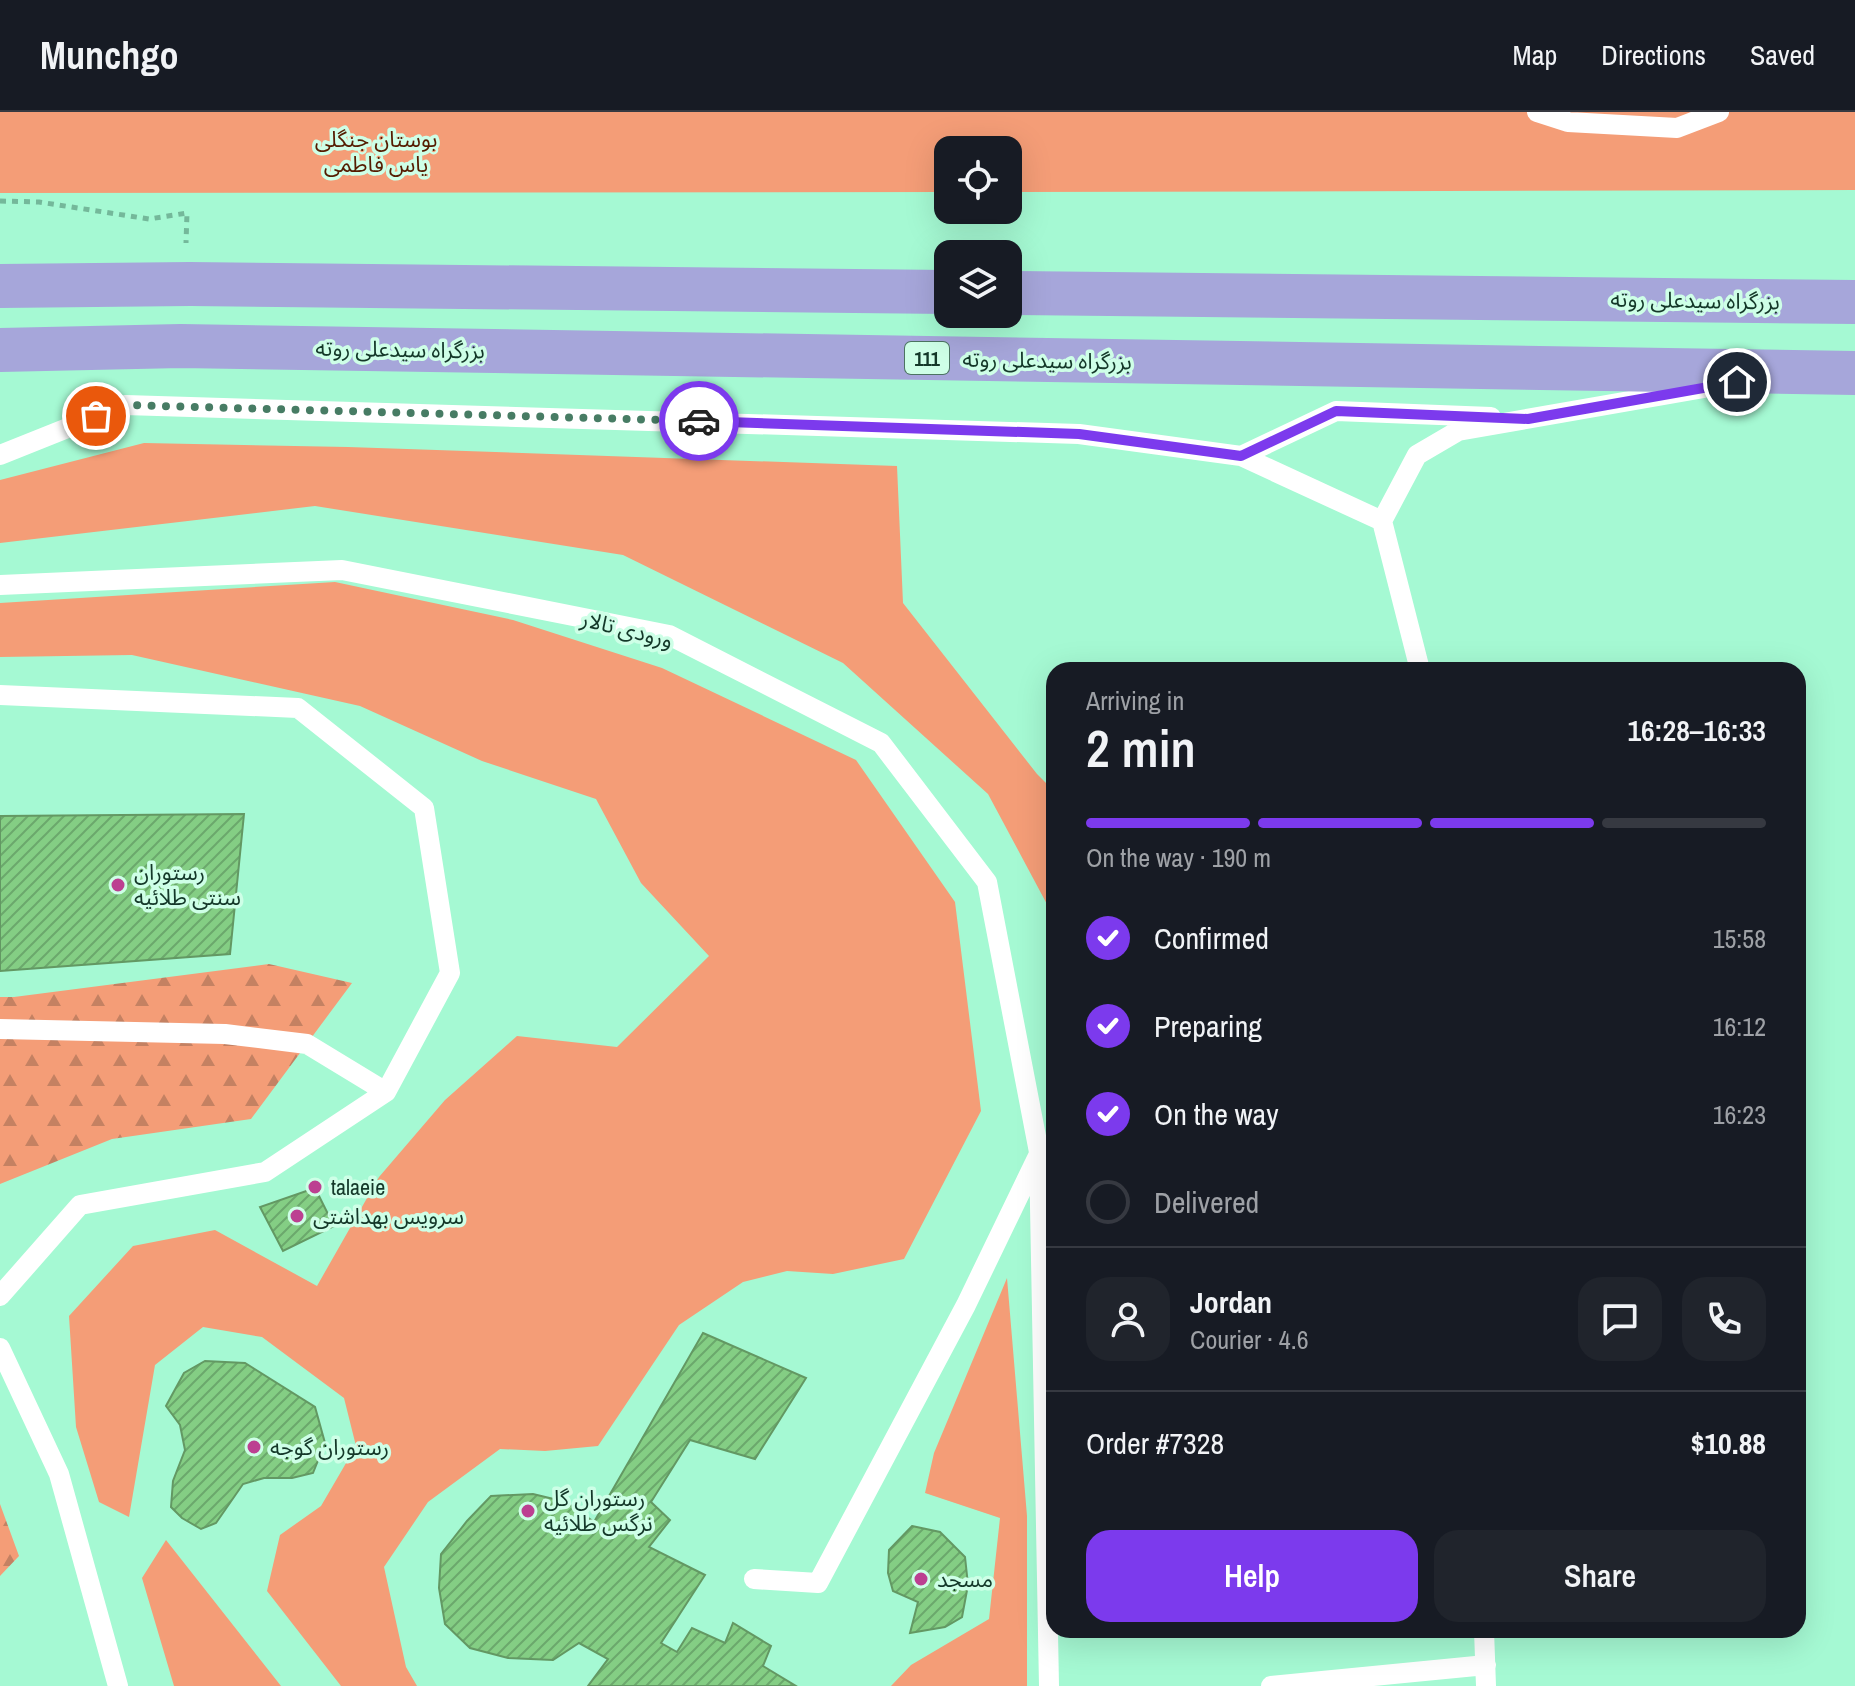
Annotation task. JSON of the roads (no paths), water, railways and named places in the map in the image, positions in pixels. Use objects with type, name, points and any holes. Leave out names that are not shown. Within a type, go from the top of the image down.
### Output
[{"type":"highway","points":[[0,286],[190,284],[934,292]]},
{"type":"highway","name":"بزرگراه سیدعلی روته","points":[[1022,293],[1855,302]]},
{"type":"highway","name":"بزرگراه سیدعلی روته","points":[[0,350],[181,346],[1855,373]]},
{"type":"lane","points":[[1537,112],[1568,122],[1677,128],[1719,112]]},
{"type":"lane","points":[[1418,662],[1382,521],[1417,455],[1458,431],[1797,372]]},
{"type":"lane","points":[[0,455],[125,405],[1079,434],[1241,456],[1382,521]]},
{"type":"lane","points":[[1241,456],[1336,411],[1528,419]]},
{"type":"lane","name":"ورودی تالار","points":[[0,585],[342,570],[669,635],[881,743],[987,882],[1039,1152],[1046,1526]]},
{"type":"lane","points":[[0,695],[298,708],[424,808],[450,973],[386,1092],[265,1172],[80,1205],[0,1296]]},
{"type":"lane","points":[[0,1029],[225,1034],[307,1044],[386,1092]]},
{"type":"lane","points":[[754,1579],[818,1583],[966,1305],[1039,1152]]},
{"type":"lane","points":[[0,1348],[59,1474],[118,1686]]},
{"type":"lane","name":"ورودی تالار","points":[[1048,1638],[1049,1686]]},
{"type":"lane","points":[[1484,1638],[1486,1686]]},
{"type":"lane","points":[[1271,1686],[1486,1665]]},
{"type":"place","name":"رستوران سنتی طلائیه","points":[[118,885]]},
{"type":"place","name":"talaeie","points":[[315,1187]]},
{"type":"place","name":"سرویس بهداشتی","points":[[297,1216]]},
{"type":"place","name":"رستوران گوجه","points":[[254,1447]]},
{"type":"place","name":"رستوران گل نرگس طلائیه","points":[[528,1511]]},
{"type":"place","name":"مسجد","points":[[921,1579]]},
{"type":"park label","name":"بوستان جنگلی یاس فاطمی","points":[[376,152]]}]
